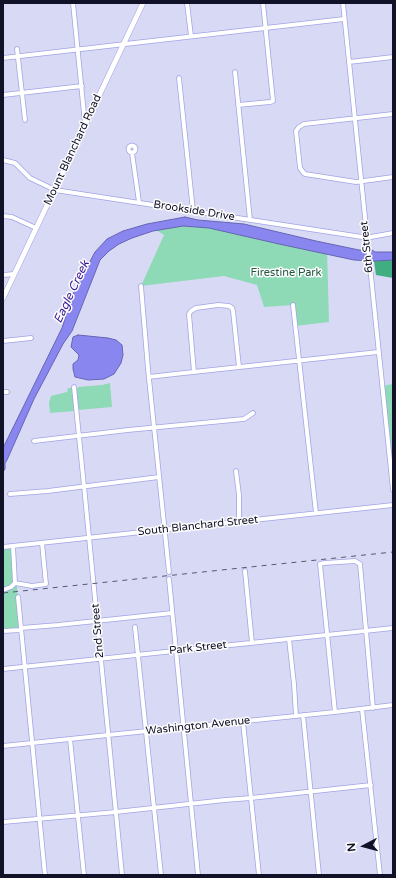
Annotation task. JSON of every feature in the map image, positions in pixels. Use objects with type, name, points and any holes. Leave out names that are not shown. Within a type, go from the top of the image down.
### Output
[{"type":"main road","name":"Mount Blanchard Road","points":[[3,298],[143,3]]},
{"type":"street","points":[[73,3],[86,124]]},
{"type":"street","points":[[187,3],[191,36]]},
{"type":"street","points":[[238,105],[273,101],[263,3]]},
{"type":"street","name":"6th Street","points":[[342,3],[393,490]]},
{"type":"street","points":[[3,58],[344,19]]},
{"type":"street","points":[[17,49],[25,120]]},
{"type":"street","points":[[348,62],[393,57]]},
{"type":"street","points":[[235,72],[250,220]]},
{"type":"street","points":[[179,78],[193,211]]},
{"type":"street","points":[[3,95],[82,86]]},
{"type":"street","points":[[393,114],[309,123],[299,126],[296,132],[300,168],[308,175],[356,182],[393,177]]},
{"type":"street","points":[[132,153],[139,202]]},
{"type":"street","name":"Brookside Drive","points":[[3,160],[15,163],[30,178],[55,190],[366,237],[393,233]]},
{"type":"street","points":[[3,216],[12,217],[36,228]]},
{"type":"street","points":[[3,275],[14,274]]},
{"type":"street","points":[[141,286],[169,572]]},
{"type":"street","points":[[194,372],[189,317],[192,310],[201,307],[223,305],[232,308],[235,319],[239,367]]},
{"type":"street","points":[[293,305],[316,513]]},
{"type":"street","points":[[3,341],[31,338]]},
{"type":"street","points":[[149,377],[378,352]]},
{"type":"street","name":"2nd Street","points":[[74,387],[122,875]]},
{"type":"street","points":[[34,441],[244,419],[253,413]]},
{"type":"street","points":[[236,471],[239,495],[239,522]]},
{"type":"street","points":[[10,494],[48,491],[159,477]]},
{"type":"street","name":"South Blanchard Street","points":[[3,547],[393,505]]},
{"type":"street","points":[[15,582],[32,586],[46,584],[42,543]]},
{"type":"street","points":[[3,590],[12,587],[15,582],[13,546]]},
{"type":"street","points":[[335,712],[320,564],[324,563],[355,561],[360,564],[373,708]]},
{"type":"street","points":[[245,571],[252,643]]},
{"type":"street","points":[[169,579],[198,875]]},
{"type":"street","points":[[18,597],[45,875]]},
{"type":"street","points":[[3,631],[172,613]]},
{"type":"street","points":[[135,627],[161,875]]},
{"type":"street","name":"Park Street","points":[[3,669],[393,628]]},
{"type":"street","points":[[289,639],[296,716]]},
{"type":"street","name":"Washington Avenue","points":[[3,746],[243,722],[393,705]]},
{"type":"street","points":[[362,709],[380,875]]},
{"type":"street","points":[[303,715],[320,875]]},
{"type":"street","points":[[243,722],[259,875]]},
{"type":"street","points":[[70,739],[84,875]]},
{"type":"street","points":[[3,822],[116,812],[371,785]]},
{"type":"green space","name":"Firestine Park","points":[[189,222],[327,248],[329,322],[295,326],[293,305],[264,307],[257,285],[224,276],[141,286],[164,235],[151,227]]},
{"type":"green space","points":[[393,260],[393,278],[376,275],[374,261]]},
{"type":"green space","points":[[110,383],[112,407],[78,410],[76,391],[78,387]]},
{"type":"green space","points":[[393,384],[393,490],[382,386]]},
{"type":"green space","points":[[68,388],[73,388],[75,411],[50,413],[49,403],[51,396],[67,392]]},
{"type":"green space","points":[[13,546],[21,630],[3,631],[3,547]]},
{"type":"shaded area","points":[[185,217],[198,220],[244,224],[359,250],[393,252],[393,260],[354,260],[209,228],[183,226],[153,231],[119,244],[100,260],[72,331],[63,344],[34,399],[5,463],[5,469],[3,472],[3,448],[62,328],[73,294],[95,252],[107,239],[123,231],[147,224]]},
{"type":"shaded area","points":[[78,335],[108,338],[116,340],[122,345],[123,355],[121,363],[114,374],[104,379],[88,380],[75,377],[73,364],[78,360],[79,355],[71,347],[73,337]]},
{"type":"railway","points":[[3,593],[393,552]]},
{"type":"water label","name":"Eagle Creek","points":[[72,292]]}]
